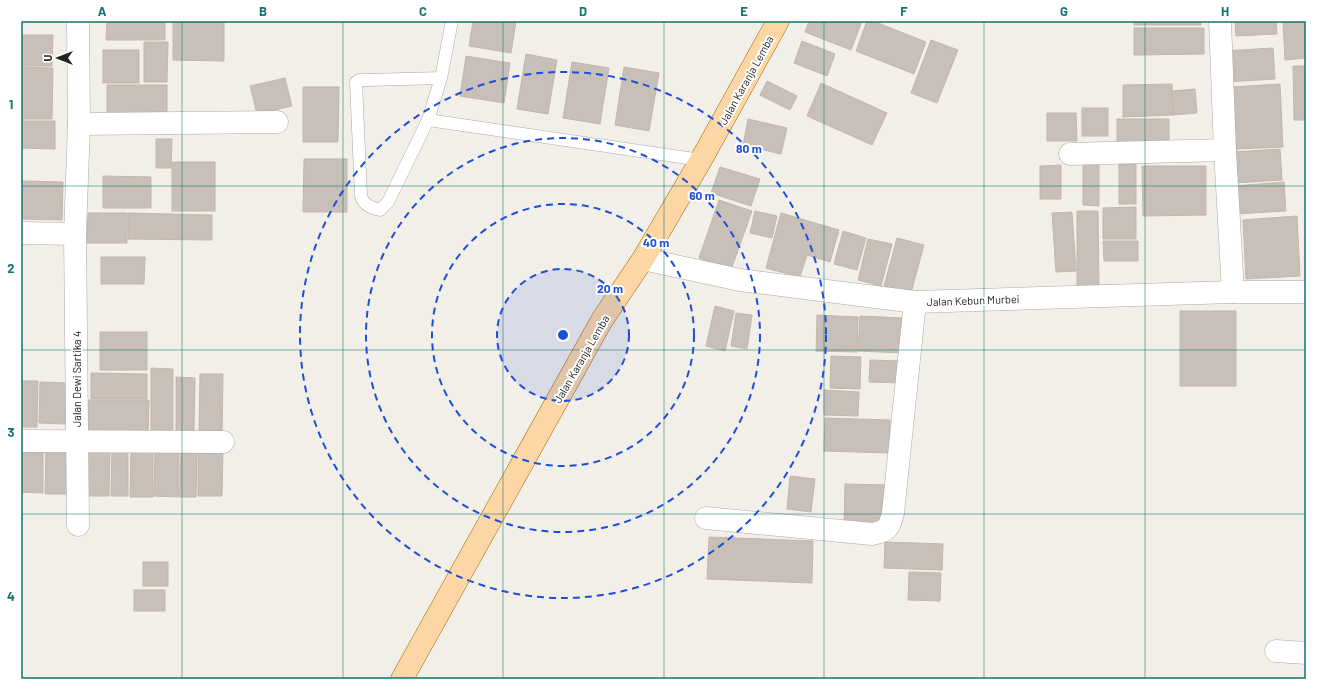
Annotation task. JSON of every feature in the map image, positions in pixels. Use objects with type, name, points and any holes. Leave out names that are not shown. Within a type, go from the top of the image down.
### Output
[{"type":"main road","name":"Jalan Karanja Lemba","points":[[402,679],[602,320],[643,259],[701,160],[778,21]]},
{"type":"street","name":"Jalan Dewi Sartika 4","points":[[78,21],[79,124],[75,234],[78,525]]},
{"type":"street","points":[[1220,21],[1233,292]]},
{"type":"street","points":[[79,124],[277,122]]},
{"type":"street","points":[[1070,154],[1225,150]]},
{"type":"street","points":[[21,233],[75,234]]},
{"type":"street","name":"Jalan Kebun Murbei","points":[[643,259],[740,280],[915,302],[1233,292],[1306,292]]},
{"type":"street","points":[[706,518],[872,534],[886,530],[890,525],[893,513],[915,302]]},
{"type":"street","points":[[21,441],[223,442]]},
{"type":"street","points":[[1276,651],[1306,653]]},
{"type":"lane","points":[[442,78],[359,80],[356,82],[361,196],[363,202],[380,210],[388,202],[428,120],[442,78],[452,21]]},
{"type":"lane","points":[[428,120],[701,160]]},
{"type":"building","points":[[107,21],[165,21],[165,40],[106,40]]},
{"type":"building","points":[[173,21],[224,21],[224,61],[173,60]]},
{"type":"building","points":[[473,21],[516,21],[511,53],[469,46]]},
{"type":"building","points":[[809,21],[862,21],[851,50],[805,32]]},
{"type":"building","points":[[867,21],[873,21],[926,42],[914,74],[856,51]]},
{"type":"building","points":[[1134,21],[1201,21],[1201,25],[1134,25]]},
{"type":"building","points":[[1235,21],[1276,21],[1277,34],[1236,36]]},
{"type":"building","points":[[1283,21],[1306,21],[1306,58],[1285,60]]},
{"type":"building","points":[[1134,28],[1204,28],[1204,54],[1134,55]]},
{"type":"building","points":[[21,35],[53,35],[52,66],[21,66]]},
{"type":"building","points":[[931,40],[958,50],[937,103],[911,93]]},
{"type":"building","points":[[802,41],[835,54],[827,76],[794,63]]},
{"type":"building","points":[[144,42],[168,42],[167,82],[144,82]]},
{"type":"building","points":[[1273,48],[1275,79],[1225,82],[1224,51]]},
{"type":"building","points":[[103,50],[139,50],[139,83],[103,83]]},
{"type":"building","points":[[526,54],[557,60],[548,114],[517,109]]},
{"type":"building","points":[[466,56],[510,63],[504,103],[460,96]]},
{"type":"building","points":[[572,62],[609,68],[600,124],[563,118]]},
{"type":"building","points":[[1293,66],[1306,66],[1306,120],[1294,120]]},
{"type":"building","points":[[21,67],[53,68],[52,119],[21,119]]},
{"type":"building","points":[[624,67],[659,73],[649,131],[615,125]]},
{"type":"building","points":[[285,78],[292,106],[257,114],[250,86]]},
{"type":"building","points":[[767,81],[797,96],[790,110],[760,95]]},
{"type":"building","points":[[821,83],[887,113],[872,145],[807,116]]},
{"type":"building","points":[[1172,84],[1173,115],[1123,117],[1123,85]]},
{"type":"building","points":[[1280,84],[1283,147],[1236,149],[1232,87]]},
{"type":"building","points":[[107,85],[167,85],[167,118],[107,117]]},
{"type":"building","points":[[303,87],[339,87],[338,142],[303,142]]},
{"type":"building","points":[[1195,89],[1197,113],[1173,115],[1172,91]]},
{"type":"building","points":[[1082,108],[1108,108],[1108,136],[1082,136]]},
{"type":"building","points":[[1047,113],[1076,113],[1077,141],[1047,141]]},
{"type":"building","points":[[748,119],[787,128],[781,154],[743,145]]},
{"type":"building","points":[[1117,119],[1169,119],[1169,145],[1117,146]]},
{"type":"building","points":[[21,121],[55,121],[55,149],[21,148]]},
{"type":"building","points":[[156,139],[172,139],[171,168],[156,168]]},
{"type":"building","points":[[1280,149],[1282,180],[1235,183],[1233,152]]},
{"type":"building","points":[[304,159],[347,159],[347,212],[303,212]]},
{"type":"building","points":[[1083,161],[1099,161],[1099,206],[1083,205]]},
{"type":"building","points":[[172,162],[215,162],[215,211],[172,211]]},
{"type":"building","points":[[1119,164],[1136,164],[1136,204],[1119,204]]},
{"type":"building","points":[[1061,165],[1061,199],[1040,199],[1040,166]]},
{"type":"building","points":[[1142,166],[1206,166],[1206,215],[1143,216]]},
{"type":"building","points":[[720,167],[760,179],[751,206],[711,193]]},
{"type":"building","points":[[103,176],[151,177],[151,208],[103,208]]},
{"type":"building","points":[[21,181],[63,182],[62,220],[21,219]]},
{"type":"building","points":[[1284,182],[1286,211],[1236,214],[1234,186]]},
{"type":"building","points":[[719,200],[752,211],[731,270],[699,258]]},
{"type":"building","points":[[1136,207],[1136,239],[1103,239],[1103,208]]},
{"type":"building","points":[[755,211],[777,216],[772,238],[750,233]]},
{"type":"building","points":[[1077,211],[1098,211],[1099,289],[1077,289]]},
{"type":"building","points":[[1072,212],[1076,271],[1056,272],[1052,213]]},
{"type":"building","points":[[88,213],[127,213],[127,243],[87,243]]},
{"type":"building","points":[[128,213],[212,215],[212,240],[128,239]]},
{"type":"building","points":[[781,213],[839,230],[830,262],[807,255],[800,277],[766,268]]},
{"type":"building","points":[[1297,216],[1300,276],[1246,279],[1243,220]]},
{"type":"building","points":[[843,231],[866,238],[857,270],[834,264]]},
{"type":"building","points":[[897,238],[924,245],[911,293],[884,286]]},
{"type":"building","points":[[868,239],[892,244],[881,286],[858,280]]},
{"type":"building","points":[[1103,241],[1138,241],[1138,261],[1104,261]]},
{"type":"building","points":[[101,257],[145,257],[144,284],[101,284]]},
{"type":"building","points":[[715,306],[734,311],[725,351],[706,346]]},
{"type":"building","points":[[1180,311],[1236,311],[1236,386],[1180,386]]},
{"type":"building","points":[[736,313],[752,315],[747,349],[731,346]]},
{"type":"building","points":[[817,315],[858,317],[857,352],[816,351]]},
{"type":"building","points":[[860,316],[903,318],[902,353],[858,351]]},
{"type":"building","points":[[100,332],[147,332],[147,370],[100,370]]},
{"type":"building","points":[[831,356],[861,357],[860,389],[830,388]]},
{"type":"building","points":[[870,360],[902,361],[901,383],[869,382]]},
{"type":"building","points":[[151,368],[173,369],[173,430],[151,430]]},
{"type":"building","points":[[91,373],[147,374],[147,399],[91,399]]},
{"type":"building","points":[[200,374],[223,374],[222,433],[199,433]]},
{"type":"building","points":[[176,377],[195,378],[194,431],[176,431]]},
{"type":"building","points":[[21,381],[38,381],[37,427],[21,427]]},
{"type":"building","points":[[40,382],[67,383],[67,424],[39,423]]},
{"type":"building","points":[[824,390],[859,392],[858,416],[824,415]]},
{"type":"building","points":[[88,400],[149,400],[148,439],[87,438]]},
{"type":"building","points":[[825,418],[890,420],[889,453],[824,451]]},
{"type":"building","points":[[83,445],[110,445],[109,496],[82,496]]},
{"type":"building","points":[[21,446],[43,446],[43,493],[21,492]]},
{"type":"building","points":[[112,446],[128,446],[128,496],[111,496]]},
{"type":"building","points":[[181,446],[197,446],[196,497],[180,497]]},
{"type":"building","points":[[46,447],[71,448],[70,494],[45,494]]},
{"type":"building","points":[[131,447],[153,447],[153,497],[130,497]]},
{"type":"building","points":[[155,447],[179,447],[179,497],[154,496]]},
{"type":"building","points":[[198,448],[223,448],[222,496],[198,496]]},
{"type":"building","points":[[790,476],[815,479],[811,512],[787,509]]},
{"type":"building","points":[[845,484],[886,485],[884,527],[844,526]]},
{"type":"building","points":[[709,537],[813,541],[812,583],[707,579]]},
{"type":"building","points":[[885,542],[943,544],[942,570],[884,568]]},
{"type":"building","points":[[143,562],[168,562],[168,586],[143,586]]},
{"type":"building","points":[[909,572],[941,573],[940,601],[908,600]]},
{"type":"building","points":[[134,590],[165,590],[165,611],[134,611]]}]
